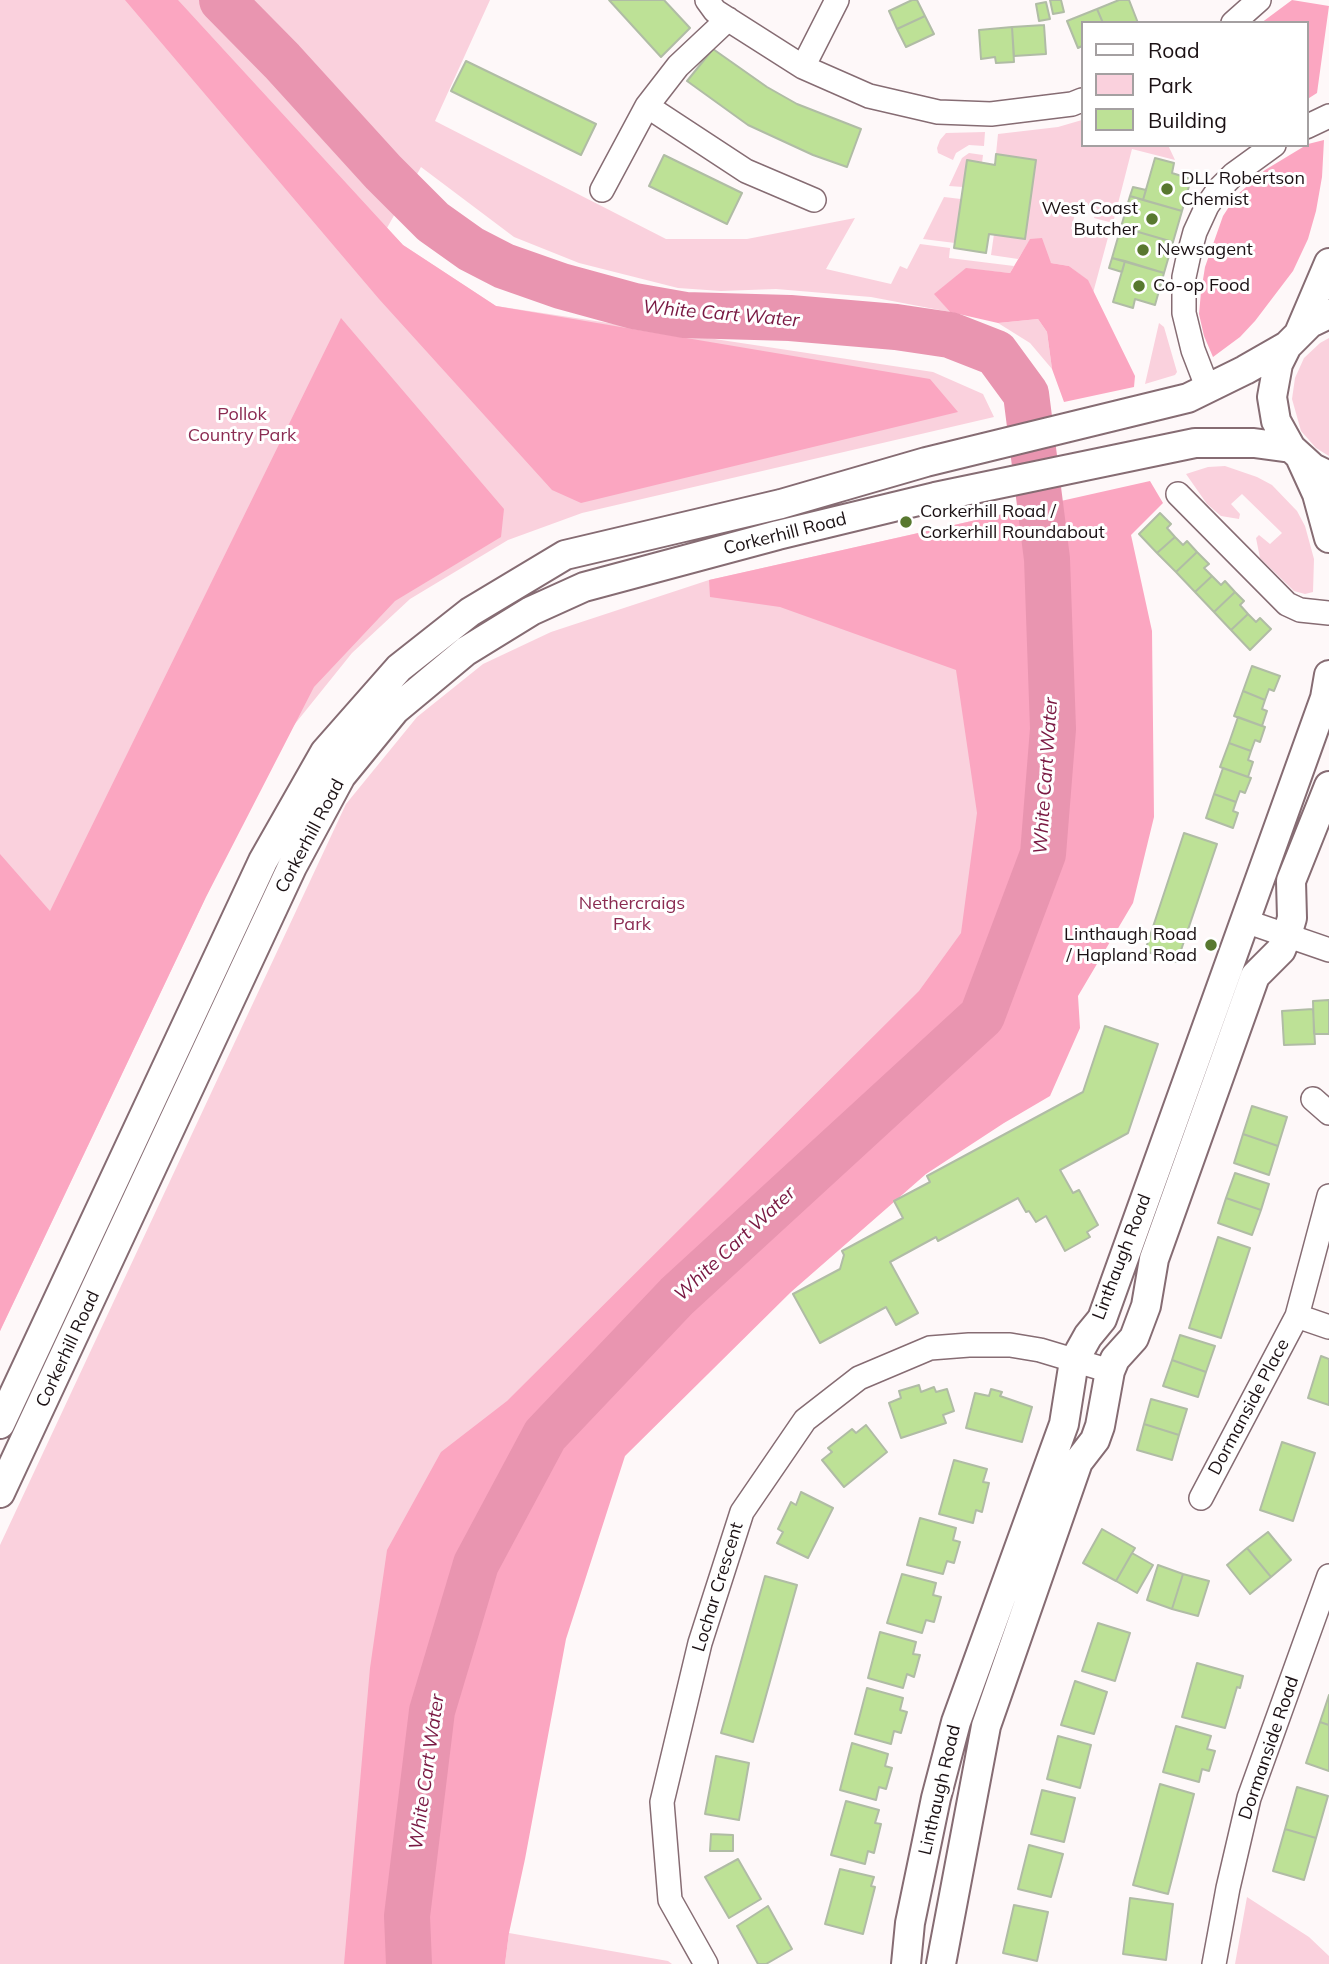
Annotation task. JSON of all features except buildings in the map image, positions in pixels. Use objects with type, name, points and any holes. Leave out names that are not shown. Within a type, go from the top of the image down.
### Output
[{"type":"street","points":[[707,0],[715,11],[803,67],[869,96],[938,112],[991,114],[1080,101]]},
{"type":"street","points":[[803,67],[837,0]]},
{"type":"street","points":[[1235,21],[1259,0]]},
{"type":"street","points":[[602,190],[647,106],[678,66],[728,19]]},
{"type":"street","points":[[647,106],[746,171],[814,200]]},
{"type":"street","points":[[1308,126],[1329,116]]},
{"type":"street","points":[[1208,389],[1193,350],[1184,313],[1184,277],[1189,254],[1195,232],[1218,190],[1234,174],[1271,147]]},
{"type":"street","points":[[1329,263],[1294,339],[1278,364],[1272,397],[1276,421],[1317,494],[1329,538]]},
{"type":"street","name":"Corkerhill Road","points":[[0,1423],[263,861],[325,751],[399,668],[470,612],[565,555],[781,504],[926,462],[1188,398],[1294,339],[1329,314]]},
{"type":"street","points":[[1041,435],[1049,472]]},
{"type":"street","name":"Corkerhill Road","points":[[0,1493],[292,867],[341,776],[395,710],[466,651],[531,611],[584,587],[935,496],[1195,443],[1226,442],[1296,454]]},
{"type":"street","points":[[1296,454],[1329,476]]},
{"type":"street","points":[[1178,494],[1287,604],[1300,610],[1329,613]]},
{"type":"street","name":"Linthaugh Road","points":[[906,1964],[910,1923],[956,1722],[1064,1424],[1074,1361],[1088,1336],[1102,1319],[1325,698],[1329,675]]},
{"type":"street","name":"Linthaugh Road","points":[[941,1964],[986,1726],[1078,1462],[1095,1440],[1100,1426],[1110,1371],[1115,1359],[1134,1338],[1146,1306],[1154,1259],[1255,976],[1281,950],[1287,935],[1292,918],[1291,881],[1329,786]]},
{"type":"street","points":[[1245,921],[1329,950]]},
{"type":"street","name":"Dormanside Place","points":[[1200,1498],[1297,1316],[1329,1196]]},
{"type":"street","points":[[1297,1316],[1329,1327]]},
{"type":"street","name":"Lochar Crescent","points":[[706,1964],[670,1900],[662,1802],[700,1643],[741,1512],[805,1420],[859,1378],[930,1348],[1010,1345],[1040,1350],[1110,1371]]},
{"type":"street","name":"Dormanside Road","points":[[1214,1964],[1249,1798],[1329,1576]]},
{"type":"green space","name":"Pollok Country Park","points":[[0,0],[490,0],[435,121],[666,239],[747,239],[855,218],[826,269],[891,284],[900,266],[907,269],[920,244],[950,248],[949,258],[1014,266],[1010,273],[966,269],[935,294],[950,312],[871,297],[776,289],[721,291],[678,288],[579,263],[514,237],[421,167],[387,228],[403,245],[496,306],[933,372],[983,394],[994,417],[582,513],[508,540],[410,599],[352,653],[278,745],[0,1331]]},
{"type":"green space","points":[[1080,121],[1080,147],[1169,147],[1175,160],[1132,149],[1113,223],[1094,218],[1097,208],[1078,203],[1071,229],[1089,235],[1093,225],[1110,230],[1093,293],[1087,280],[1069,266],[1051,263],[1030,240],[1018,259],[991,255],[994,234],[1025,239],[1036,160],[996,154],[998,134],[1058,127]]},
{"type":"green space","points":[[985,132],[984,146],[969,145],[956,153],[953,160],[938,153],[940,140],[946,133]]},
{"type":"green space","points":[[969,153],[983,155],[982,163],[967,161],[963,187],[949,186],[962,158]]},
{"type":"green space","points":[[944,197],[961,199],[955,243],[923,239]]},
{"type":"green space","points":[[1038,319],[1047,332],[1052,369],[1030,343],[998,323]]},
{"type":"green space","points":[[1159,323],[1164,327],[1177,372],[1175,375],[1145,384]]},
{"type":"green space","points":[[1329,338],[1329,456],[1316,448],[1301,431],[1292,399],[1295,378],[1304,358]]},
{"type":"green space","points":[[1225,466],[1272,485],[1297,511],[1305,526],[1314,559],[1313,592],[1305,594],[1294,591],[1260,558],[1256,538],[1259,535],[1270,544],[1282,533],[1242,494],[1231,504],[1240,514],[1239,519],[1221,516],[1207,504],[1186,474],[1208,467]]},
{"type":"green space","name":"Nethercraigs Park","points":[[1025,509],[1023,873],[710,1233],[388,1964],[0,1964],[0,1545],[346,804],[417,717],[483,664],[551,632],[709,580]]},
{"type":"green space","points":[[1247,1897],[1309,1937],[1329,1956],[1329,1964],[1235,1964]]},
{"type":"green space","points":[[509,1933],[668,1961],[672,1964],[505,1964]]},
{"type":"shaded area","points":[[125,0],[178,0],[403,245],[496,306],[930,379],[958,412],[581,503],[552,490],[379,299]]},
{"type":"shaded area","points":[[1292,0],[1329,6],[1317,93],[1308,99],[1308,21],[1264,21]]},
{"type":"shaded area","points":[[1324,140],[1322,177],[1308,239],[1293,271],[1255,321],[1240,337],[1213,357],[1199,314],[1205,267],[1223,216],[1236,196],[1265,170],[1303,147],[1308,147],[1308,144]]},
{"type":"shaded area","points":[[1042,238],[1051,263],[1069,266],[1088,280],[1135,376],[1134,387],[1064,402],[1052,369],[1047,332],[1038,319],[998,323],[950,312],[934,294],[966,268],[1010,273],[1030,239]]},
{"type":"shaded area","points":[[341,318],[504,509],[501,537],[395,601],[314,687],[206,897],[0,1331],[0,854],[50,911]]},
{"type":"shaded area","points":[[1150,481],[1163,503],[1131,535],[1152,631],[1154,817],[1133,903],[1078,996],[1080,1028],[1050,1096],[926,1174],[791,1292],[625,1456],[566,1639],[505,1964],[344,1964],[370,1668],[387,1550],[441,1452],[507,1401],[919,991],[961,933],[977,813],[956,670],[780,607],[710,597],[709,580]]},
{"type":"waterway","name":"White Cart Water","points":[[222,0],[433,222],[471,249],[504,266],[561,286],[634,306],[685,315],[790,318],[896,327],[950,335],[996,353],[1026,394],[1047,559],[1053,729],[1043,854],[982,1016],[677,1296],[545,1435],[476,1564],[432,1711],[407,1916],[409,1964]]},
{"type":"place","name":"DLL Robertson Chemist","points":[[1167,189]]},
{"type":"place","name":"West Coast Butcher","points":[[1152,219]]},
{"type":"place","name":"Newsagent","points":[[1143,250]]},
{"type":"place","name":"Co-op Food","points":[[1139,286]]},
{"type":"place","name":"Corkerhill Road / Corkerhill Roundabout","points":[[906,522]]},
{"type":"place","name":"Linthaugh Road / Hapland Road","points":[[1211,945]]}]
